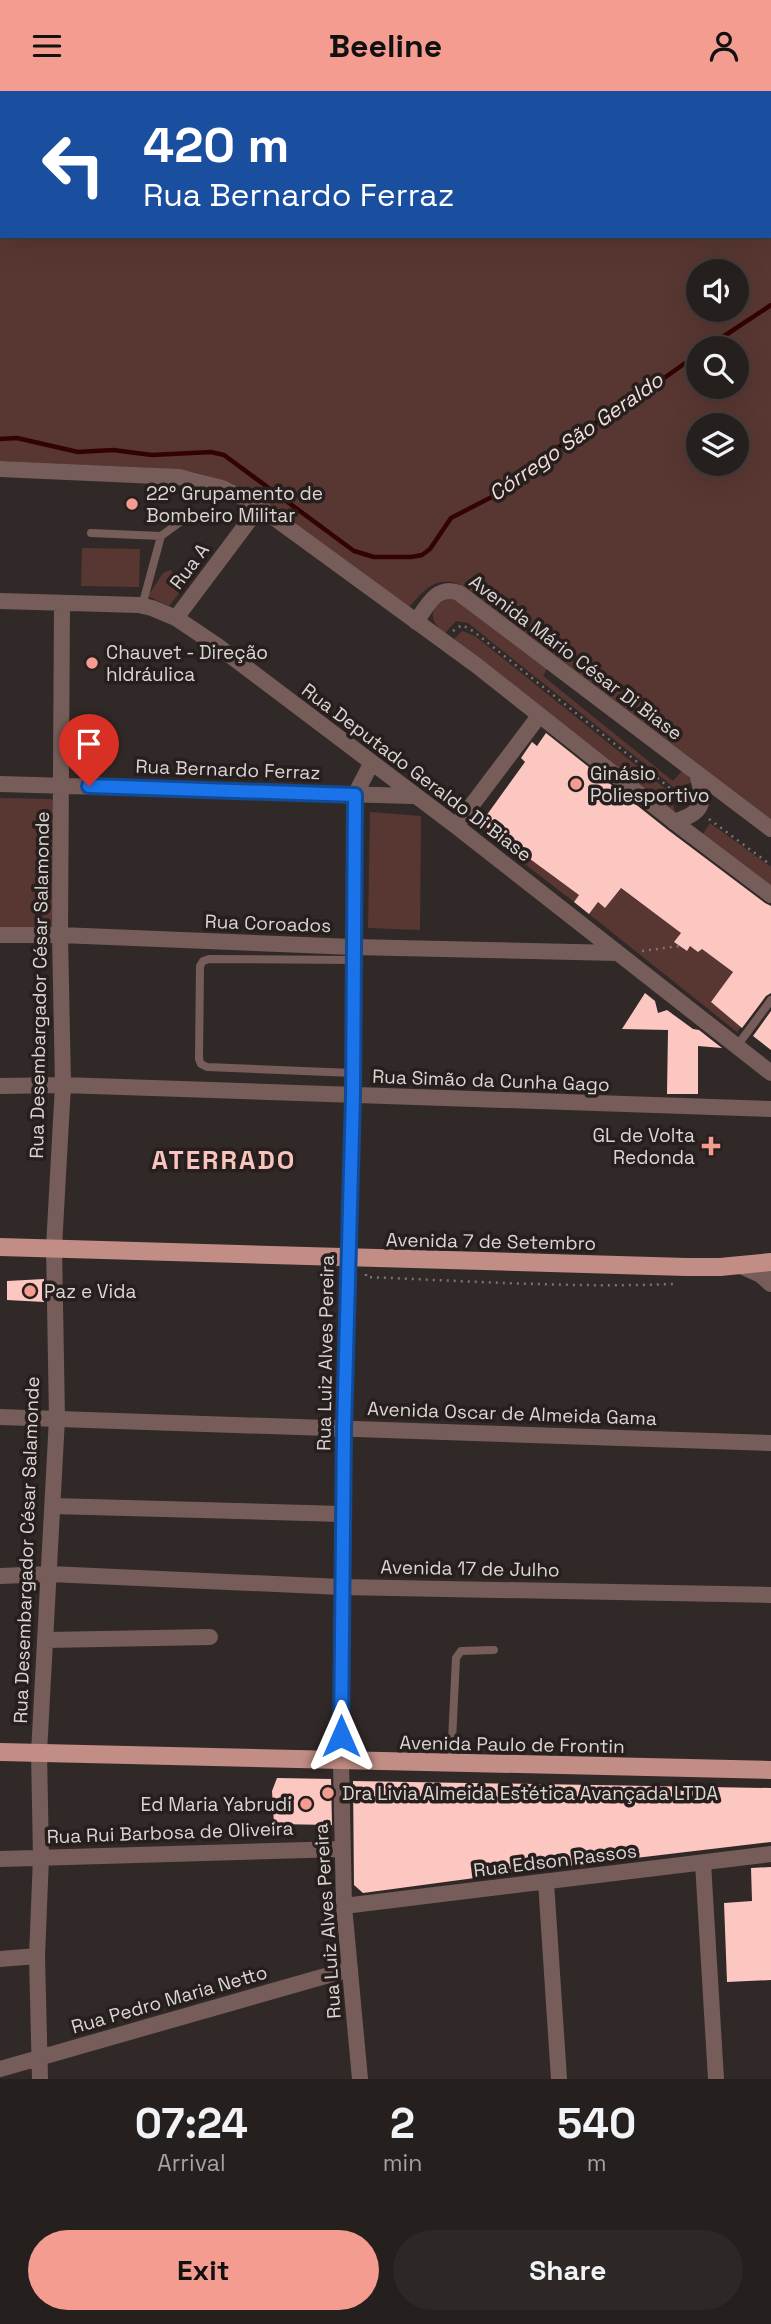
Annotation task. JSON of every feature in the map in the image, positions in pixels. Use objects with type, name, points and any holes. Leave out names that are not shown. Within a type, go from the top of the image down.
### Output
[{"type":"main road","name":"Avenida 7 de Setembro","points":[[0,1247],[348,1259],[720,1267],[771,1262]]},
{"type":"main road","name":"Avenida Paulo de Frontin","points":[[0,1752],[771,1770]]},
{"type":"street","points":[[0,469],[179,477],[232,492],[260,506],[444,642],[771,895]]},
{"type":"street","name":"Rua A","points":[[176,618],[260,506]]},
{"type":"street","name":"Avenida Mário César Di Biase","points":[[416,622],[439,593],[447,590],[459,593],[771,829]]},
{"type":"street","name":"Rua Deputado Geraldo Di Biase","points":[[0,601],[142,606],[176,618],[219,647],[413,796],[627,952],[771,1073]]},
{"type":"street","name":"Rua Desembargador César Salamonde","points":[[40,2079],[37,1956],[41,1857],[38,1753],[57,1418],[54,1247],[63,1085],[62,604]]},
{"type":"street","points":[[456,826],[539,716]]},
{"type":"street","points":[[355,795],[371,764]]},
{"type":"street","points":[[674,822],[699,810],[702,800],[697,774]]},
{"type":"street","name":"Rua Bernardo Ferraz","points":[[0,784],[413,796]]},
{"type":"street","name":"Rua Luiz Alves Pereira","points":[[355,795],[353,1096],[342,1514],[341,1761],[344,1906],[360,2079]]},
{"type":"street","name":"Rua Coroados","points":[[0,935],[61,935],[353,953],[627,952]]},
{"type":"street","name":"Rua Simão da Cunha Gago","points":[[0,1086],[63,1085],[771,1109]]},
{"type":"street","points":[[741,1265],[761,1274],[771,1283]]},
{"type":"street","name":"Avenida Oscar de Almeida Gama","points":[[0,1417],[771,1443]]},
{"type":"street","points":[[53,1506],[342,1514]]},
{"type":"street","name":"Avenida 17 de Julho","points":[[0,1576],[50,1574],[341,1587],[771,1595]]},
{"type":"street","points":[[46,1640],[210,1637]]},
{"type":"street","name":"Rua Rui Barbosa de Oliveira","points":[[0,1859],[342,1849]]},
{"type":"street","name":"Rua Edson Passos","points":[[344,1906],[771,1854]]},
{"type":"street","points":[[703,1863],[716,2079]]},
{"type":"street","points":[[546,1882],[559,2079]]},
{"type":"street","points":[[0,1959],[37,1956]]},
{"type":"street","name":"Rua Pedro Maria Netto","points":[[0,2070],[350,1969]]},
{"type":"lane","points":[[91,533],[161,535],[187,517]]},
{"type":"lane","points":[[142,606],[161,535]]},
{"type":"lane","points":[[353,953],[209,958],[203,961],[200,965],[199,1059],[201,1065],[207,1067],[353,1073]]},
{"type":"lane","points":[[737,1046],[771,1000]]},
{"type":"lane","points":[[453,1763],[456,1658],[461,1651],[494,1650]]},
{"type":"path","points":[[444,642],[461,625],[469,629],[711,822],[771,865]]},
{"type":"path","points":[[627,952],[680,946]]},
{"type":"path","points":[[366,1277],[608,1285],[674,1284]]},
{"type":"shaded area","points":[[0,238],[771,238],[771,819],[461,585],[452,582],[437,583],[419,596],[408,609],[251,492],[194,472],[0,461]]},
{"type":"shaded area","points":[[82,548],[140,549],[139,587],[81,586]]},
{"type":"shaded area","points":[[170,570],[187,583],[169,606],[148,596],[163,573]]},
{"type":"shaded area","points":[[454,597],[549,665],[543,676],[673,781],[683,770],[692,782],[676,789],[468,623],[456,621],[445,633],[434,622],[433,612],[440,603]]},
{"type":"shaded area","points":[[462,631],[475,636],[672,794],[675,814],[454,639]]},
{"type":"shaded area","points":[[0,798],[51,799],[58,805],[57,926],[49,929],[0,928]]},
{"type":"shaded area","points":[[370,812],[421,816],[420,930],[368,928]]},
{"type":"shaded area","points":[[474,817],[579,895],[574,902],[470,822]]},
{"type":"shaded area","points":[[710,823],[771,867],[771,888],[702,835]]},
{"type":"shaded area","points":[[613,883],[681,933],[675,942],[686,951],[693,942],[698,952],[702,949],[733,972],[711,1002],[741,1027],[737,1032],[589,914],[598,902],[605,908],[611,900]]},
{"type":"building","points":[[546,733],[668,830],[771,906],[771,993],[742,1028],[711,1002],[733,972],[702,949],[698,952],[690,946],[687,951],[674,942],[681,933],[621,888],[605,908],[598,902],[589,914],[574,902],[579,895],[481,823],[525,762],[521,758],[532,742],[537,746]]},
{"type":"building","points":[[645,993],[655,1001],[658,1013],[667,1010],[722,1048],[698,1046],[698,1094],[667,1094],[668,1030],[622,1029]]},
{"type":"building","points":[[771,1011],[771,1050],[753,1036]]},
{"type":"building","name":"Paz e Vida","points":[[44,1279],[44,1302],[7,1300],[7,1281]]},
{"type":"building","name":"Ed Maria Yabrudi","points":[[277,1778],[331,1779],[332,1825],[274,1824],[272,1791]]},
{"type":"building","points":[[353,1781],[771,1788],[771,1842],[363,1893],[354,1885]]},
{"type":"building","points":[[771,1867],[771,1980],[727,1982],[724,1903],[752,1901],[751,1868]]},
{"type":"waterway","name":"Córrego São Geraldo","points":[[724,336],[771,305]]},
{"type":"waterway","name":"Córrego São Geraldo","points":[[0,439],[17,438],[78,452],[113,450],[152,455],[211,452],[224,455],[354,551],[374,557],[411,557],[422,555],[430,549],[451,518],[513,486],[566,441],[636,398],[686,363]]},
{"type":"place","name":"22° Grupamento de Bombeiro Militar","points":[[132,504]]},
{"type":"place","name":"Chauvet - Direção hIdráulica","points":[[92,663]]},
{"type":"place","name":"Ginásio Poliesportivo","points":[[576,784]]},
{"type":"place","name":"GL de Volta Redonda","points":[[711,1146]]},
{"type":"place","name":"Paz e Vida","points":[[30,1291]]},
{"type":"place","name":"Dra Livia Almeida Estética Avançada LTDA","points":[[328,1793]]},
{"type":"place","name":"Ed Maria Yabrudi","points":[[306,1804]]},
{"type":"district","name":"ATERRADO","points":[[224,1160]]},
{"type":"route","points":[[89,786],[355,795],[353,1096],[341,1587],[341,1736]]}]
